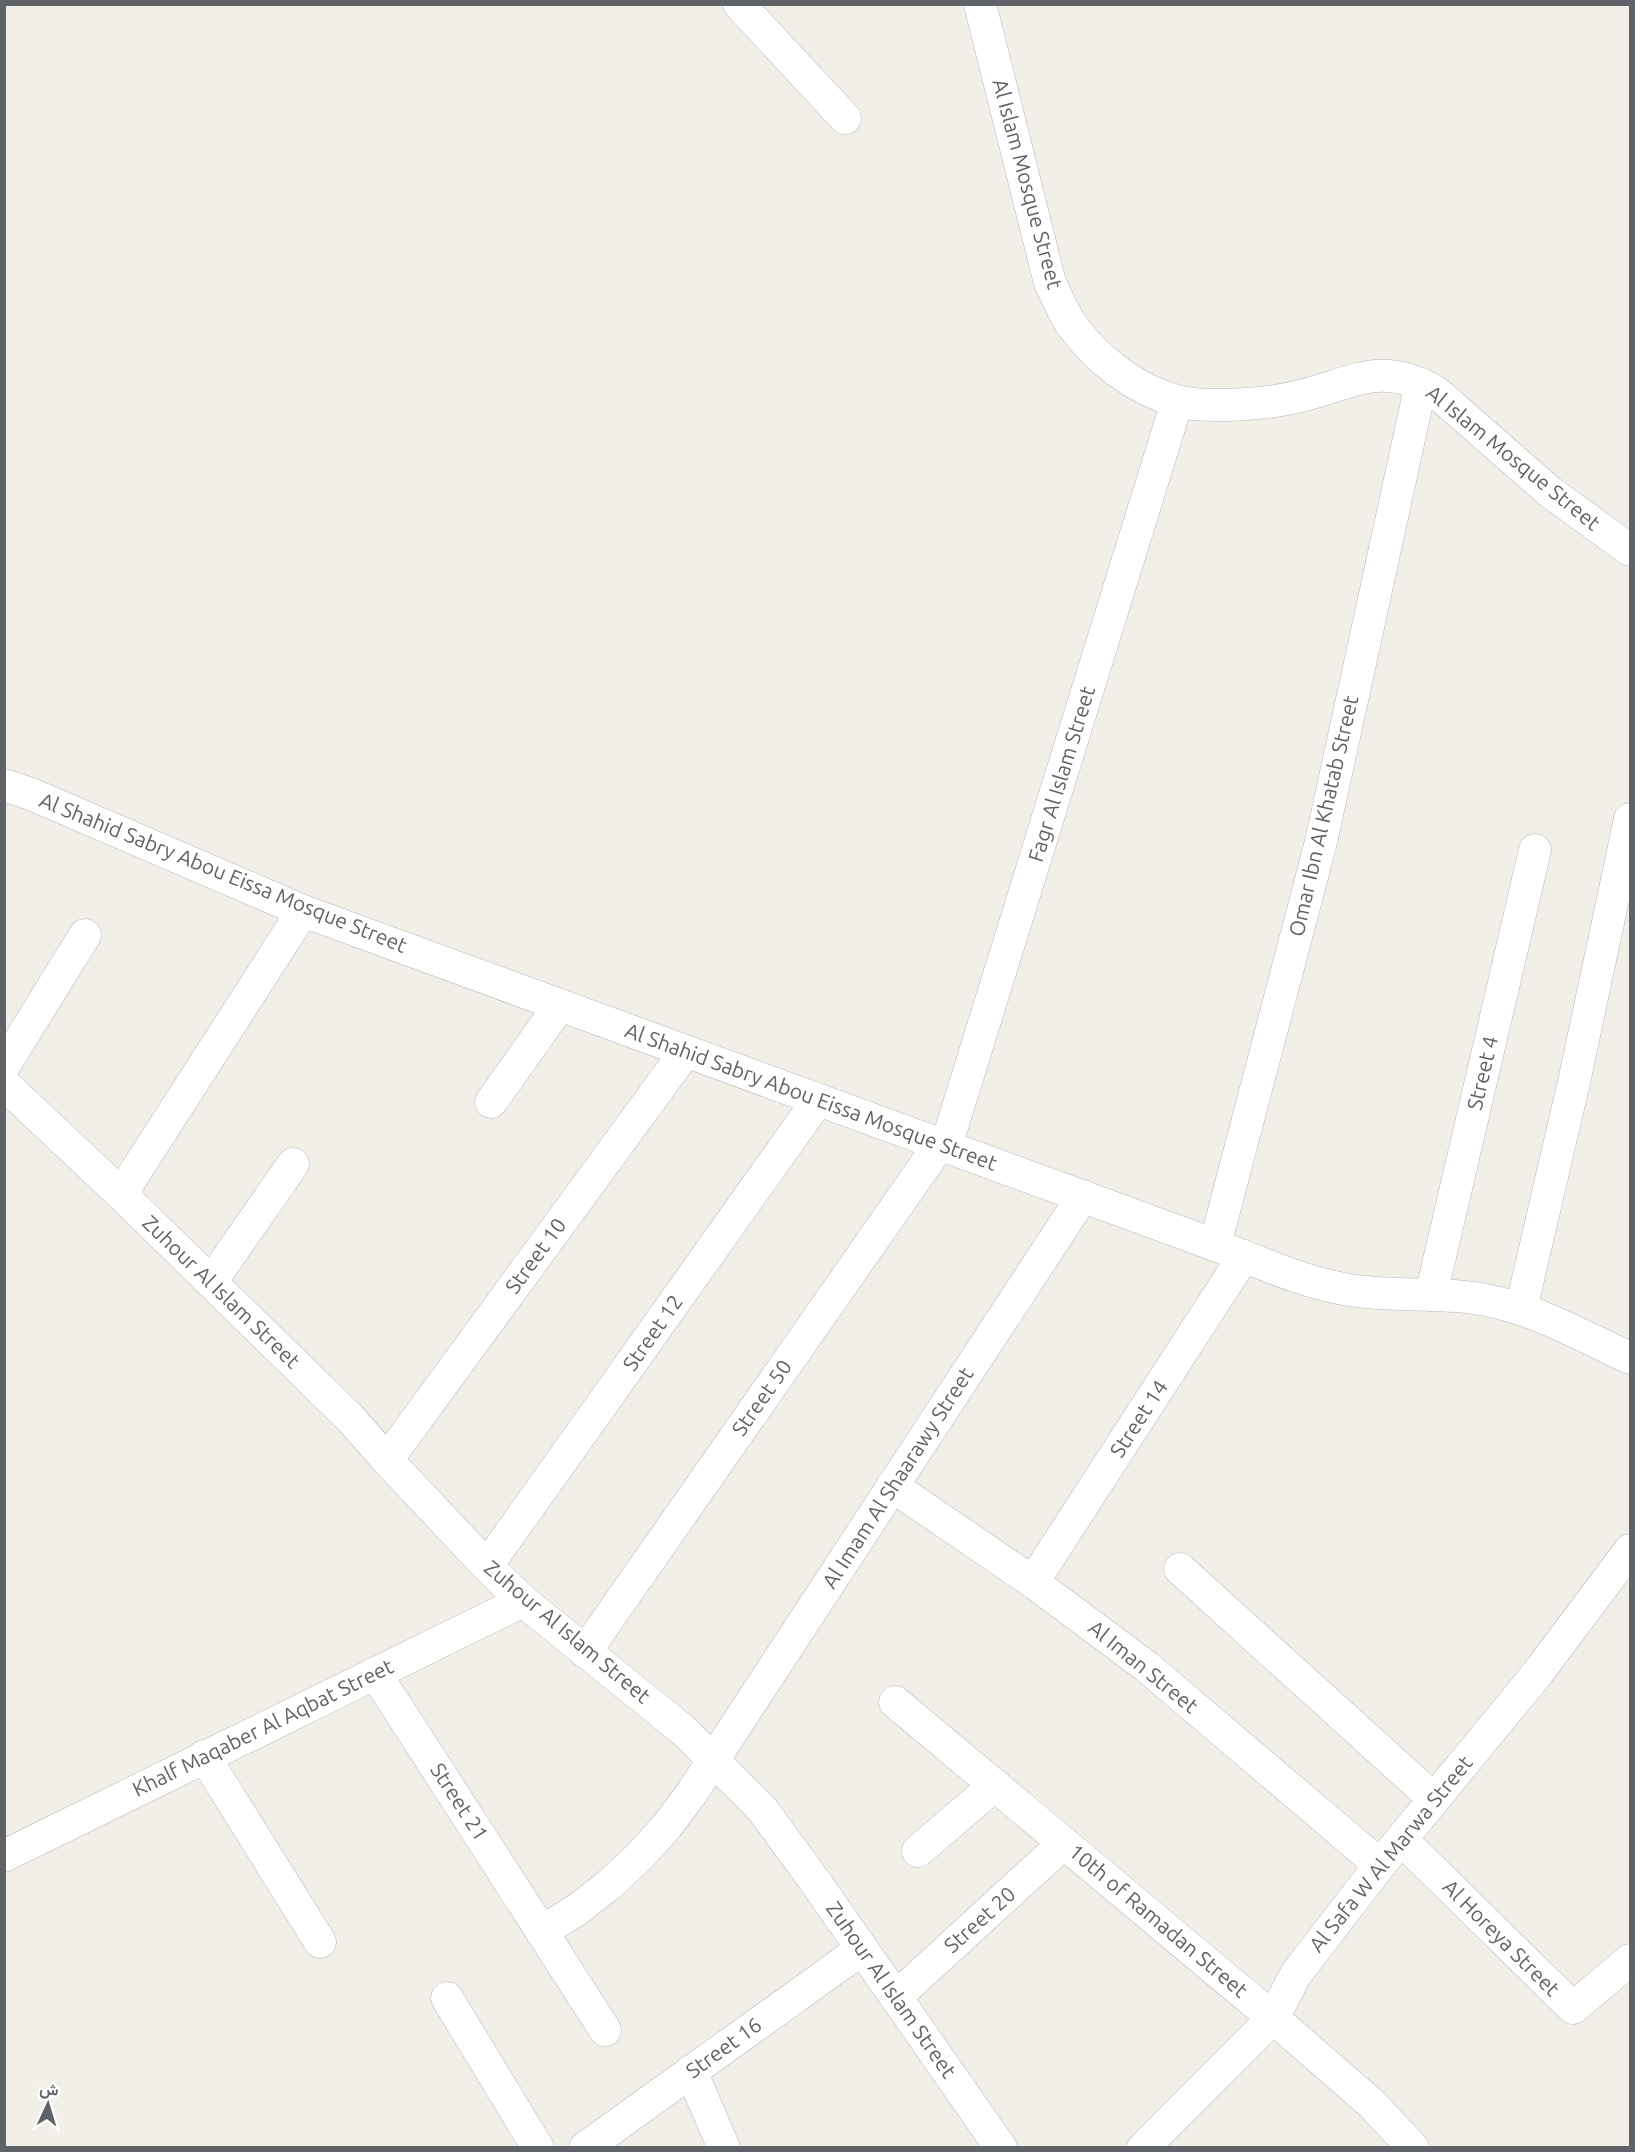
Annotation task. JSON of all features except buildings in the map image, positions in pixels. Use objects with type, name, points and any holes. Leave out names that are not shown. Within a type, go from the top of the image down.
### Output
[{"type":"street","points":[[739,4],[845,118]]},
{"type":"street","name":"Al Islam Mosque Street","points":[[980,4],[1050,283],[1071,323],[1100,357],[1136,384],[1177,402],[1217,405],[1257,403],[1297,397],[1369,376],[1387,375],[1405,378],[1436,392],[1550,492],[1630,550]]},
{"type":"street","name":"Omar Ibn Al Khatab Street","points":[[1215,1245],[1321,842],[1421,384]]},
{"type":"street","name":"Fagr Al Islam Street","points":[[943,1145],[1177,402]]},
{"type":"street","name":"Al Shahid Sabry Abou Eissa Mosque Street","points":[[4,784],[303,911],[1083,1196],[1306,1281],[1349,1290],[1479,1298],[1521,1309],[1630,1358]]},
{"type":"street","points":[[1521,1309],[1574,1082],[1630,819]]},
{"type":"street","name":"Street 4","points":[[1431,1296],[1535,850]]},
{"type":"street","points":[[121,1194],[303,911]]},
{"type":"street","points":[[4,1066],[85,935]]},
{"type":"street","points":[[491,1102],[560,1005]]},
{"type":"street","name":"Street 10","points":[[387,1460],[686,1051]]},
{"type":"street","name":"Zuhour Al Islam Street","points":[[4,1084],[121,1194],[350,1418],[487,1566],[523,1601],[683,1730],[762,1809],[1001,2148]]},
{"type":"street","name":"Street 12","points":[[487,1566],[818,1100]]},
{"type":"street","name":"Street 50","points":[[585,1652],[943,1145]]},
{"type":"street","points":[[211,1282],[293,1164]]},
{"type":"street","name":"Al Imam Al Shaarawy Street","points":[[542,1932],[610,1884],[640,1856],[685,1802],[1083,1196]]},
{"type":"street","name":"Street 14","points":[[1033,1582],[1244,1256]]},
{"type":"street","name":"Al Iman Street","points":[[892,1486],[1033,1582],[1147,1667],[1380,1865]]},
{"type":"street","name":"Al Safa W Al Marwa Street","points":[[1143,2148],[1273,2018],[1296,1974],[1380,1865],[1537,1674],[1630,1550]]},
{"type":"street","points":[[1180,1569],[1434,1799]]},
{"type":"street","name":"Khalf Maqaber Al Aqbat Street","points":[[4,1856],[523,1601]]},
{"type":"street","name":"Street 21","points":[[375,1673],[605,2030]]},
{"type":"street","name":"10th of Ramadan Street","points":[[895,1702],[1273,2018],[1372,2104],[1413,2148]]},
{"type":"street","points":[[204,1756],[320,1942]]},
{"type":"street","points":[[918,1851],[994,1785]]},
{"type":"street","name":"Al Horeya Street","points":[[1401,1839],[1573,2008],[1630,1960]]},
{"type":"street","name":"Street 20","points":[[896,1997],[1064,1843]]},
{"type":"street","name":"Street 16","points":[[585,2148],[862,1949]]},
{"type":"street","points":[[447,1998],[538,2148]]},
{"type":"street","points":[[691,2072],[724,2148]]}]
